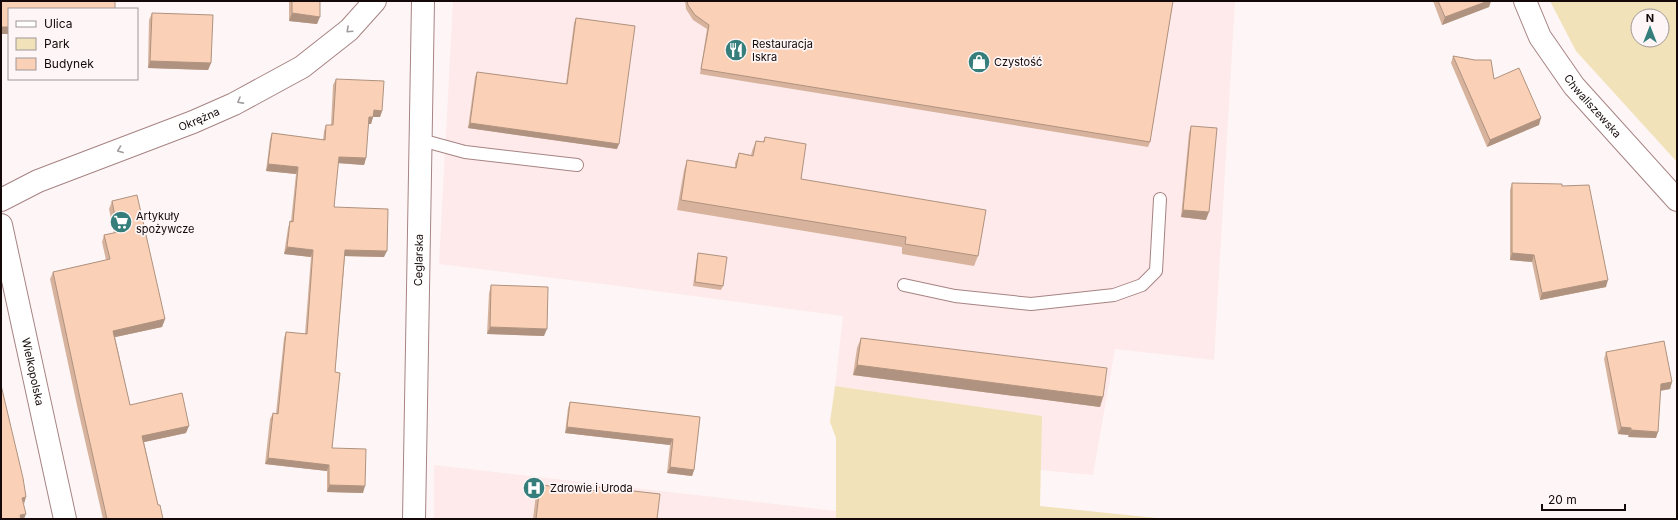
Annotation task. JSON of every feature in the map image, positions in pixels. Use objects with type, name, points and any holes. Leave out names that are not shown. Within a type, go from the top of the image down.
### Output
[{"type":"street","name":"Okrężna","points":[[1,200],[38,181],[193,122],[234,104],[302,66],[349,30],[375,1]]},
{"type":"street","name":"Ceglarska","points":[[414,519],[423,1]]},
{"type":"street","name":"Chwaliszewska","points":[[1525,1],[1540,37],[1574,86],[1677,200]]},
{"type":"street","name":"Wielkopolska","points":[[1,225],[65,519]]},
{"type":"lane","points":[[421,140],[465,152],[577,165]]},
{"type":"lane","points":[[904,285],[955,296],[1031,304],[1114,294],[1142,285],[1156,271],[1160,199]]},
{"type":"shaded area","points":[[453,1],[1235,1],[1214,360],[1115,349],[1093,475],[1040,470],[1041,416],[835,386],[843,316],[439,264]]},
{"type":"shaded area","name":"Zdrowie i Uroda","points":[[434,465],[836,511],[836,519],[434,519]]},
{"type":"green space","points":[[1550,1],[1677,1],[1677,162],[1576,51]]},
{"type":"green space","points":[[835,386],[1042,416],[1040,506],[1166,519],[836,519],[836,438],[830,422]]},
{"type":"building","points":[[1,1],[115,1],[115,8],[8,8],[8,27],[1,27]]},
{"type":"building","points":[[292,1],[320,1],[320,17],[292,13]]},
{"type":"building","points":[[687,1],[1173,1],[1150,142],[701,69],[709,25],[695,15]]},
{"type":"building","points":[[1438,1],[1488,1],[1445,17]]},
{"type":"building","points":[[152,13],[213,15],[211,63],[150,61]]},
{"type":"building","points":[[576,18],[635,26],[619,144],[470,123],[477,72],[567,84]]},
{"type":"building","points":[[1453,56],[1475,60],[1491,60],[1494,79],[1519,68],[1541,118],[1490,140]]},
{"type":"building","points":[[336,79],[384,81],[382,111],[374,110],[373,117],[369,117],[366,158],[339,157],[334,207],[388,209],[387,251],[345,250],[335,372],[340,373],[332,448],[366,449],[365,486],[329,485],[329,465],[268,458],[273,413],[278,414],[286,332],[307,334],[313,250],[287,247],[290,221],[293,222],[298,167],[268,164],[272,133],[325,140],[326,125],[333,125]]},
{"type":"building","points":[[1191,126],[1217,128],[1209,212],[1183,210]]},
{"type":"building","points":[[765,137],[806,144],[801,179],[986,210],[978,256],[905,244],[906,237],[681,200],[687,160],[736,168],[739,153],[753,156],[756,141],[764,142]]},
{"type":"building","points":[[1512,183],[1562,184],[1562,186],[1589,185],[1608,280],[1542,293],[1534,255],[1512,253]]},
{"type":"building","points":[[137,195],[165,319],[113,331],[130,405],[182,393],[189,426],[142,436],[158,505],[160,505],[163,519],[107,519],[53,272],[110,259],[104,235],[118,232],[112,201]]},
{"type":"building","points":[[698,253],[727,257],[723,286],[695,282]]},
{"type":"building","points":[[491,285],[548,287],[547,329],[490,327]]},
{"type":"building","points":[[861,338],[1107,368],[1103,397],[857,365]]},
{"type":"building","points":[[1664,341],[1672,382],[1661,384],[1658,432],[1631,430],[1631,428],[1621,427],[1606,352]]},
{"type":"building","points":[[1,385],[23,478],[26,497],[22,498],[26,514],[20,515],[21,519],[1,519]]},
{"type":"building","points":[[570,402],[700,417],[694,470],[670,467],[673,439],[567,427]]},
{"type":"building","points":[[540,485],[598,491],[598,487],[660,494],[657,519],[536,519]]},
{"type":"place","name":"Restauracja Iskra","points":[[736,50]]},
{"type":"place","name":"Czystość","points":[[979,62]]},
{"type":"place","name":"Artykuły spożywcze","points":[[121,222]]},
{"type":"place","name":"Zdrowie i Uroda","points":[[534,488]]}]
